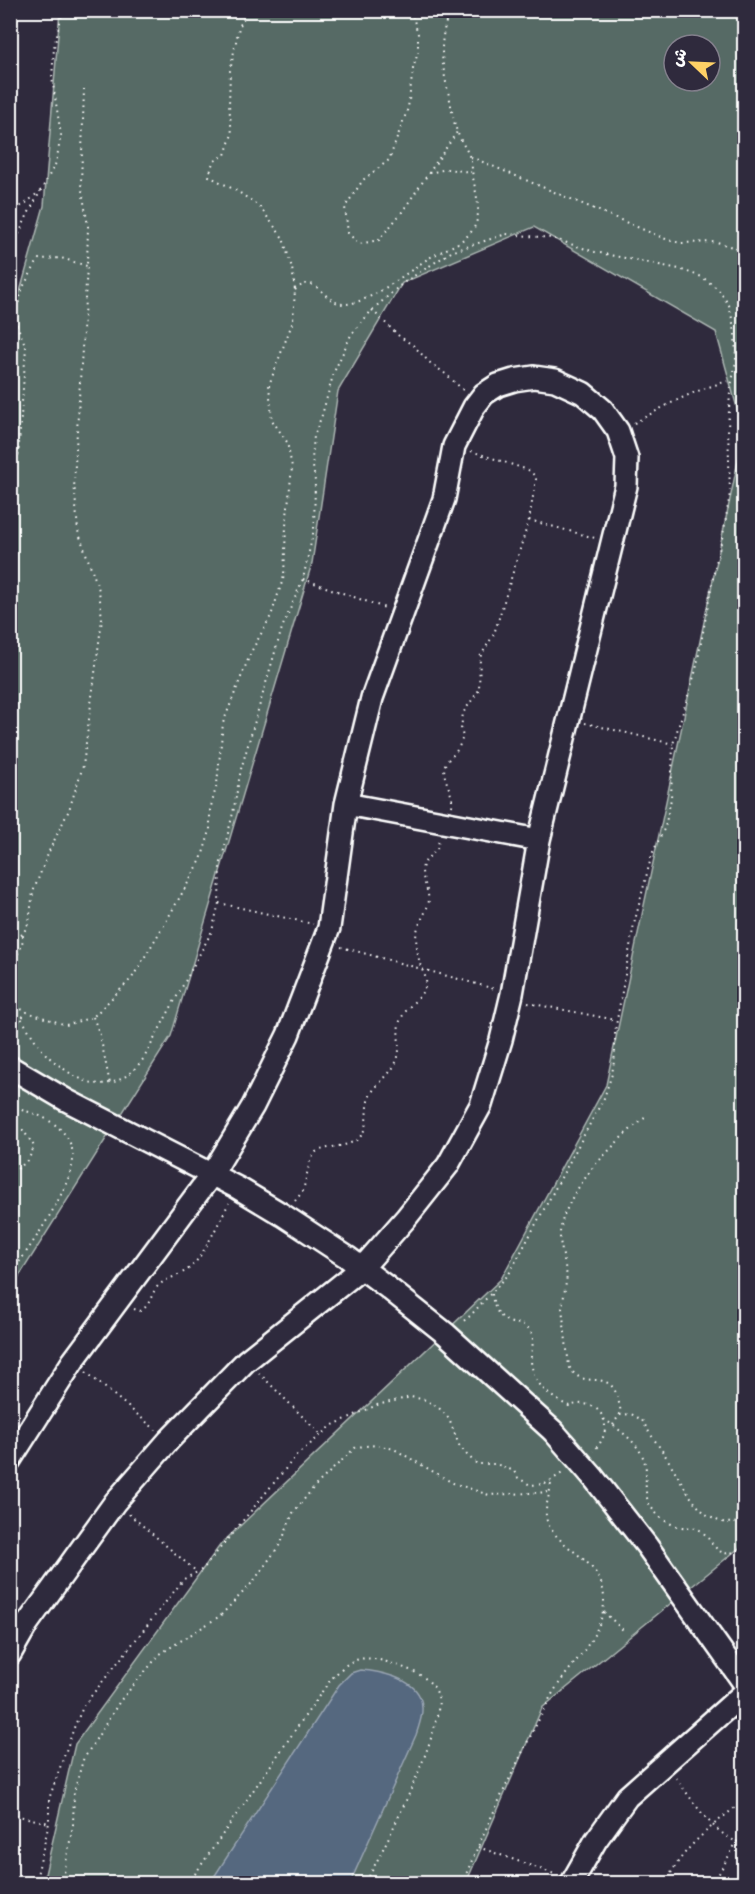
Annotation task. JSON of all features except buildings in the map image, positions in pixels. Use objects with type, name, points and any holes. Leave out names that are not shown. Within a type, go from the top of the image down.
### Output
[{"type":"street","points":[[10,1460],[73,1361],[212,1174],[253,1106],[288,1035],[326,935],[346,804],[372,698],[444,499],[454,446],[474,407],[484,394],[498,385],[534,378],[555,380],[583,393],[603,410],[618,431],[627,458],[626,486],[539,840],[501,1040],[481,1105],[448,1165],[362,1268],[246,1360],[168,1440],[115,1502],[27,1624],[10,1654]]},
{"type":"street","points":[[346,804],[539,840]]},
{"type":"street","points":[[10,1067],[66,1100],[212,1174],[284,1215],[362,1268],[446,1334],[553,1431],[593,1477],[653,1555],[744,1683]]},
{"type":"street","points":[[571,1882],[596,1840],[627,1797],[744,1693]]},
{"type":"path","points":[[10,269],[17,238],[56,162],[61,135],[52,78],[54,47],[63,10]]},
{"type":"path","points":[[10,995],[27,1012],[66,1026],[93,1017],[132,978],[201,860],[210,831],[210,810],[217,784],[223,723],[251,652],[271,616],[284,576],[292,467],[287,442],[272,420],[269,385],[293,321],[295,290],[284,238],[259,206],[209,176],[213,162],[225,155],[232,134],[231,71],[239,27],[248,10]]},
{"type":"path","points":[[415,10],[413,17],[418,34],[418,52],[413,69],[408,108],[389,160],[363,180],[345,207],[348,233],[359,244],[379,240],[402,212],[457,132]]},
{"type":"path","points":[[295,290],[304,284],[310,284],[320,288],[330,300],[347,304],[359,301],[388,286],[429,258],[463,239],[476,224],[478,214],[471,157],[457,132],[441,62],[443,28],[450,10]]},
{"type":"path","points":[[10,963],[18,956],[21,948],[33,892],[69,810],[83,766],[102,619],[99,590],[78,531],[74,481],[87,266],[88,226],[81,184],[84,89]]},
{"type":"path","points":[[471,157],[668,240],[681,243],[717,242],[744,251]]},
{"type":"path","points":[[429,173],[447,169],[472,172]]},
{"type":"path","points":[[10,212],[25,204],[43,188]]},
{"type":"path","points":[[21,1018],[46,1054],[69,1073],[87,1082],[110,1084],[122,1079],[135,1070],[144,1058],[212,931],[219,903],[220,866],[242,769],[282,628],[303,579],[314,529],[315,481],[312,459],[314,436],[334,372],[351,335],[372,310],[403,283],[451,252],[506,234],[552,238],[595,252],[679,268],[702,277],[718,289],[729,305],[735,332],[736,361],[730,392],[728,428],[730,493],[696,670],[672,744],[671,799],[665,827],[652,855],[634,924],[616,1020],[613,1065],[604,1098],[509,1274],[470,1316],[446,1334]]},
{"type":"path","points":[[10,478],[18,458],[26,347],[14,318],[23,287],[39,259],[61,258],[87,266]]},
{"type":"path","points":[[372,310],[399,336],[447,375],[468,396],[474,407]]},
{"type":"path","points":[[618,431],[687,394],[732,380]]},
{"type":"path","points":[[284,1215],[303,1191],[310,1161],[316,1152],[356,1140],[365,1130],[369,1097],[372,1091],[390,1074],[398,1057],[399,1023],[408,1007],[424,990],[426,979],[416,937],[429,900],[422,867],[426,858],[437,850],[453,798],[444,771],[446,762],[457,751],[464,737],[461,729],[463,713],[479,690],[480,657],[494,634],[529,520],[536,483],[532,472],[454,446]]},
{"type":"path","points":[[529,520],[612,542]]},
{"type":"path","points":[[303,579],[402,615]]},
{"type":"path","points":[[568,718],[672,744]]},
{"type":"path","points":[[219,903],[326,935],[511,997],[616,1020]]},
{"type":"path","points":[[10,940],[23,934]]},
{"type":"path","points":[[10,1030],[27,1012]]},
{"type":"path","points":[[10,1017],[21,1018]]},
{"type":"path","points":[[93,1017],[100,1035],[110,1084]]},
{"type":"path","points":[[10,1108],[46,1118],[58,1127],[73,1154],[68,1182],[36,1238],[10,1275]]},
{"type":"path","points":[[613,1425],[621,1412],[617,1395],[611,1385],[601,1380],[590,1381],[580,1378],[569,1366],[562,1308],[567,1276],[560,1232],[563,1217],[583,1179],[624,1135],[647,1116]]},
{"type":"path","points":[[10,1130],[23,1130],[34,1146],[24,1166],[10,1173]]},
{"type":"path","points":[[116,1303],[140,1311],[148,1305],[155,1289],[161,1283],[180,1275],[191,1267],[238,1188]]},
{"type":"path","points":[[492,1294],[495,1310],[500,1316],[507,1321],[524,1325],[531,1331],[533,1340],[531,1361],[535,1376],[543,1389],[554,1399],[569,1406],[585,1403],[600,1411],[606,1427],[605,1435],[601,1443],[586,1455]]},
{"type":"path","points":[[246,1360],[321,1435]]},
{"type":"path","points":[[73,1361],[168,1440]]},
{"type":"path","points":[[35,1884],[49,1823],[49,1799],[84,1706],[184,1579],[204,1569],[296,1456],[333,1425],[377,1405],[411,1397],[426,1400],[439,1408],[449,1419],[459,1445],[477,1464],[496,1464],[514,1471],[518,1477],[530,1485],[552,1481],[569,1468]]},
{"type":"path","points":[[620,1415],[631,1414],[642,1420],[687,1492],[701,1509],[726,1523],[744,1521]]},
{"type":"path","points":[[604,1419],[636,1444],[643,1456],[646,1470],[644,1484],[649,1504],[658,1516],[670,1524],[697,1528],[720,1551],[732,1552],[744,1546]]},
{"type":"path","points":[[62,1884],[73,1825],[74,1792],[83,1760],[120,1701],[160,1654],[220,1616],[253,1582],[281,1543],[293,1513],[314,1487],[356,1447],[376,1445],[394,1449],[453,1483],[489,1495],[551,1492]]},
{"type":"path","points":[[462,1884],[552,1696],[590,1641],[604,1612],[604,1596],[595,1571],[585,1559],[566,1544],[546,1519],[552,1481]]},
{"type":"path","points":[[115,1502],[197,1572]]},
{"type":"path","points":[[604,1612],[625,1632]]},
{"type":"path","points":[[188,1884],[328,1683],[351,1661],[363,1658],[387,1662],[421,1676],[432,1684],[438,1697],[437,1714],[415,1780],[385,1847],[365,1884]]},
{"type":"path","points":[[665,1764],[712,1826],[724,1836],[737,1842]]},
{"type":"path","points":[[666,1884],[684,1852],[744,1800]]},
{"type":"path","points":[[10,1814],[49,1823]]},
{"type":"path","points":[[713,1884],[744,1829]]},
{"type":"path","points":[[478,1847],[571,1882]]},
{"type":"green space","points":[[60,11],[744,11],[744,433],[716,332],[534,227],[402,283],[338,391],[312,563],[171,1036],[11,1289],[10,327],[44,206]]},
{"type":"green space","points":[[744,433],[744,1544],[542,1708],[466,1883],[43,1883],[75,1744],[221,1544],[501,1279],[606,1085]]},
{"type":"water","points":[[360,1670],[403,1680],[416,1690],[420,1697],[422,1711],[416,1735],[350,1883],[210,1883],[339,1685],[351,1673]]}]
